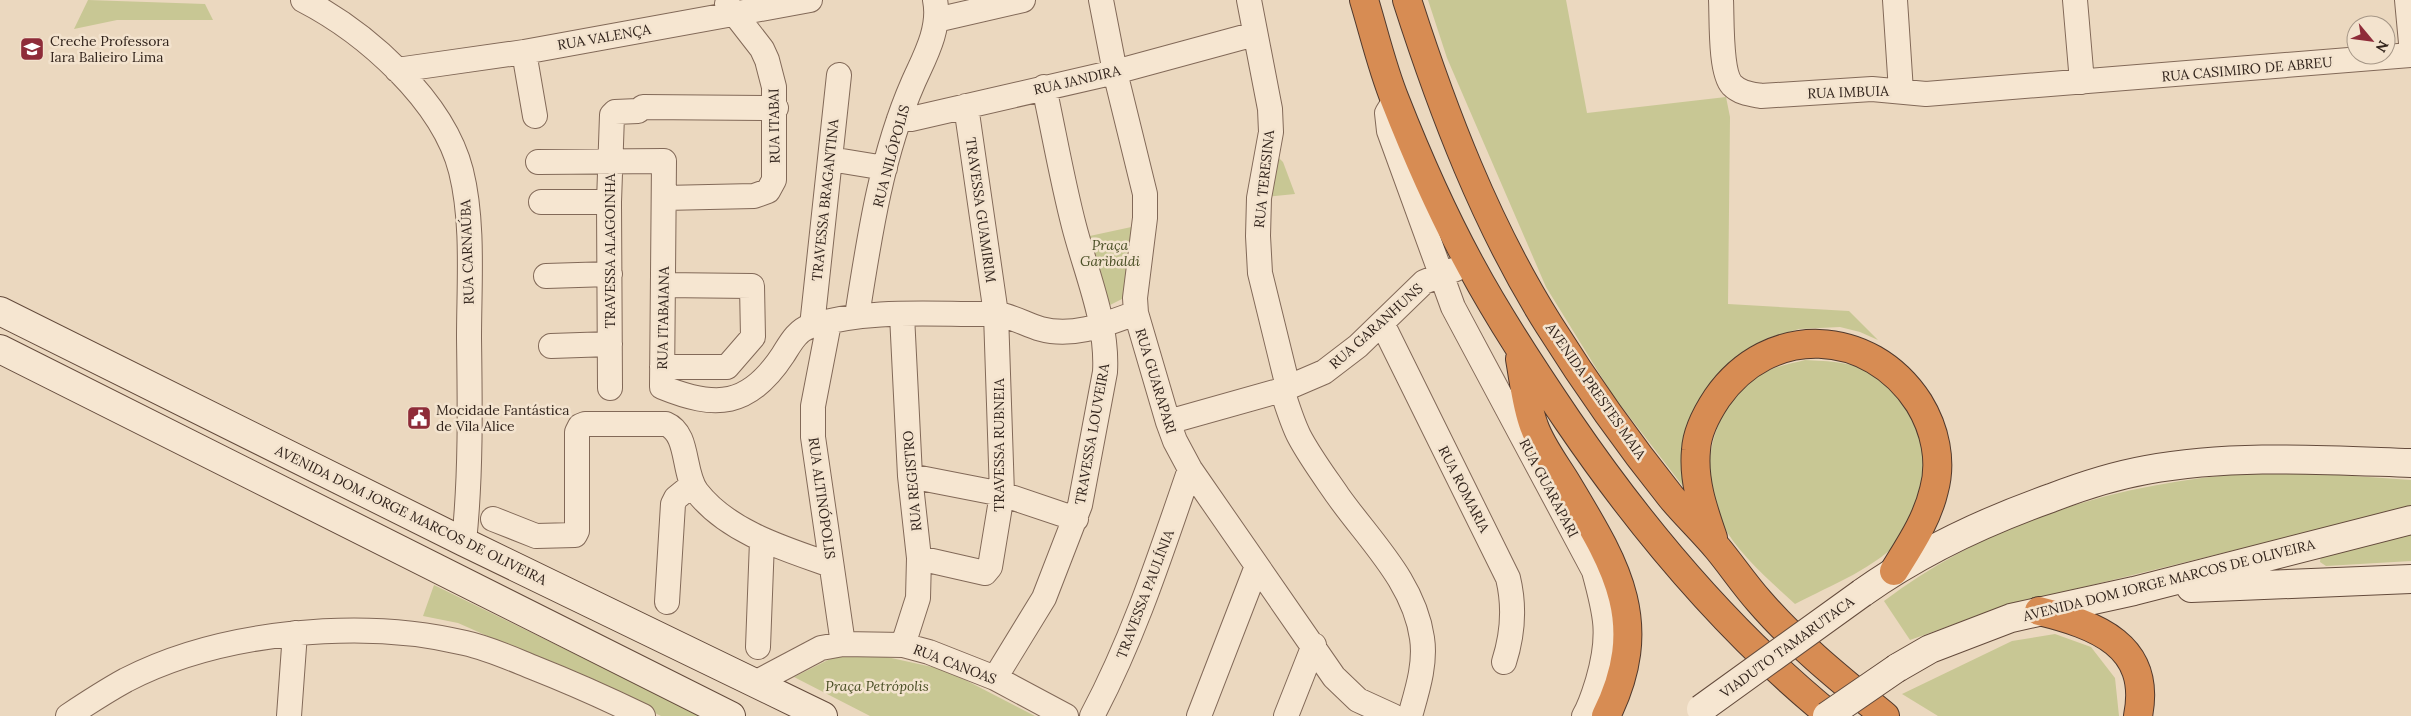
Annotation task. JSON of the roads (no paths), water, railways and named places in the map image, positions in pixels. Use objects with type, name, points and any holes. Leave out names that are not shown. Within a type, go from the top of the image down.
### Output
[{"type":"highway","points":[[1364,0],[1395,100],[1432,188],[1470,264],[1518,347],[1599,468],[1642,525],[1749,643],[1831,716]]},
{"type":"highway","name":"AVENIDA PRESTES MAIA","points":[[1407,0],[1426,62],[1455,137],[1504,244],[1549,325],[1628,441],[1672,498],[1759,601],[1802,645],[1885,716]]},
{"type":"highway","points":[[1717,549],[1695,475],[1696,449],[1699,434],[1712,405],[1729,383],[1752,362],[1783,350],[1818,344],[1847,347],[1887,367],[1909,389],[1928,418],[1936,449],[1936,481],[1923,523],[1876,583]]},
{"type":"highway","points":[[1518,347],[1534,426],[1603,545],[1617,576],[1624,598],[1628,619],[1626,656],[1622,678],[1606,716]]},
{"type":"highway","points":[[2039,611],[2078,622],[2102,632],[2118,643],[2134,663],[2138,676],[2141,689],[2138,716]]},
{"type":"main road","name":"AVENIDA DOM JORGE MARCOS DE OLIVEIRA","points":[[0,311],[464,542],[823,716]]},
{"type":"main road","points":[[0,349],[731,716]]},
{"type":"main road","points":[[1876,583],[1958,535],[1999,517],[2093,482],[2146,470],[2194,464],[2274,460],[2411,463]]},
{"type":"main road","name":"AVENIDA DOM JORGE MARCOS DE OLIVEIRA","points":[[1827,716],[1897,668],[1930,649],[1984,628],[2039,611],[2134,591],[2411,520]]},
{"type":"main road","points":[[2134,591],[2411,579]]},
{"type":"main road","name":"VIADUTO TAMARUTACA","points":[[1697,712],[1876,583]]},
{"type":"street","name":"RUA CARNAÚBA","points":[[303,0],[329,13],[397,70],[443,128],[461,170],[466,192],[468,216],[470,391],[468,508],[464,542]]},
{"type":"street","name":"RUA VALENÇA","points":[[397,70],[524,52],[729,7],[810,0]]},
{"type":"street","points":[[936,10],[1023,0]]},
{"type":"street","name":"RUA GUARAPARI","points":[[1101,0],[1115,72],[1145,194],[1145,218],[1135,298],[1136,314],[1174,441],[1190,469],[1314,645],[1334,677],[1358,700],[1393,716]]},
{"type":"street","name":"RUA TERESINA","points":[[1249,0],[1270,109],[1271,132],[1260,198],[1258,236],[1260,273],[1285,388],[1298,434],[1306,449],[1338,496],[1399,578],[1412,602],[1422,639],[1422,651],[1420,681],[1410,716]]},
{"type":"street","name":"RUA IMBUIA","points":[[1721,0],[1728,77],[1736,88],[1745,93],[1761,96],[1872,89],[1926,94],[2082,82]]},
{"type":"street","points":[[1895,0],[1900,91]]},
{"type":"street","points":[[2075,0],[2082,82]]},
{"type":"street","points":[[2408,0],[2411,43]]},
{"type":"street","name":"RUA ITABAI","points":[[664,198],[754,196],[768,191],[774,180],[776,108],[774,87],[767,60],[762,49],[729,7]]},
{"type":"street","name":"RUA NILÓPOLIS","points":[[857,316],[865,262],[885,168],[898,119],[932,38],[936,10]]},
{"type":"street","name":"RUA JANDIRA","points":[[898,119],[911,119],[1115,72],[1255,34]]},
{"type":"street","points":[[524,52],[535,116]]},
{"type":"street","name":"RUA CASIMIRO DE ABREU","points":[[2082,82],[2411,55]]},
{"type":"street","name":"TRAVESSA BRAGANTINA","points":[[820,324],[830,159],[839,75]]},
{"type":"street","name":"TRAVESSA LOUVEIRA","points":[[995,678],[1044,598],[1076,519],[1105,372],[1106,351],[1102,327],[1074,225],[1044,87]]},
{"type":"street","name":"RUA GUARAPARI","points":[[1395,100],[1387,113],[1389,131],[1453,307],[1594,571],[1606,616],[1606,646],[1594,697],[1584,716]]},
{"type":"street","name":"TRAVESSA GUAMIRIM","points":[[966,106],[996,314]]},
{"type":"street","name":"TRAVESSA ALAGOINHA","points":[[610,388],[609,202],[612,114],[615,112],[638,111],[643,107],[776,108]]},
{"type":"street","points":[[830,159],[885,168]]},
{"type":"street","name":"RUA ITABAIANA","points":[[538,162],[664,161],[662,387],[704,401],[725,400],[746,392],[761,382],[775,367],[798,334],[820,324],[857,316],[996,314],[1050,332],[1102,327],[1136,314]]},
{"type":"street","points":[[541,202],[609,202]]},
{"type":"street","name":"RUA GARANHUNS","points":[[1168,422],[1285,388],[1324,372],[1358,346],[1424,282],[1470,264]]},
{"type":"street","points":[[546,276],[610,274]]},
{"type":"street","points":[[662,367],[727,367],[752,337],[752,286],[663,285]]},
{"type":"street","name":"TRAVESSA RUBNEIA","points":[[919,558],[985,573],[990,567],[1002,494],[996,314]]},
{"type":"street","name":"RUA REGISTRO","points":[[902,315],[910,476],[919,558],[918,598],[903,645]]},
{"type":"street","name":"RUA ROMARIA","points":[[1382,323],[1508,578],[1512,600],[1512,638],[1504,662]]},
{"type":"street","name":"RUA ALTINÓPOLIS","points":[[820,324],[813,406],[813,437],[843,644]]},
{"type":"street","points":[[551,346],[610,344]]},
{"type":"street","points":[[493,518],[536,536],[575,535],[577,531],[577,432],[580,426],[585,424],[659,424],[671,426],[678,436],[692,484],[713,508],[762,541],[831,565]]},
{"type":"street","name":"TRAVESSA PAULÍNIA","points":[[1092,716],[1126,648],[1140,614],[1190,469]]},
{"type":"street","points":[[910,476],[1002,494],[1076,519]]},
{"type":"street","points":[[667,602],[673,504],[676,498],[692,484]]},
{"type":"street","points":[[758,647],[762,541]]},
{"type":"street","points":[[1198,716],[1257,566]]},
{"type":"street","points":[[72,714],[126,680],[192,654],[295,633],[377,630],[435,636],[496,652],[597,705],[643,716]]},
{"type":"street","points":[[290,716],[295,633]]},
{"type":"street","name":"RUA CANOAS","points":[[755,683],[822,648],[843,644],[903,645],[929,652],[995,678],[1066,716]]},
{"type":"street","points":[[1286,716],[1314,645]]},
{"type":"place","name":"Creche Professora Iara Balieiro Lima","points":[[32,49]]},
{"type":"place","name":"Mocidade Fantástica de Vila Alice","points":[[419,418]]},
{"type":"park label","name":"Praça Garibaldi","points":[[1110,254]]},
{"type":"park label","name":"Praça Petrópolis","points":[[877,686]]}]
